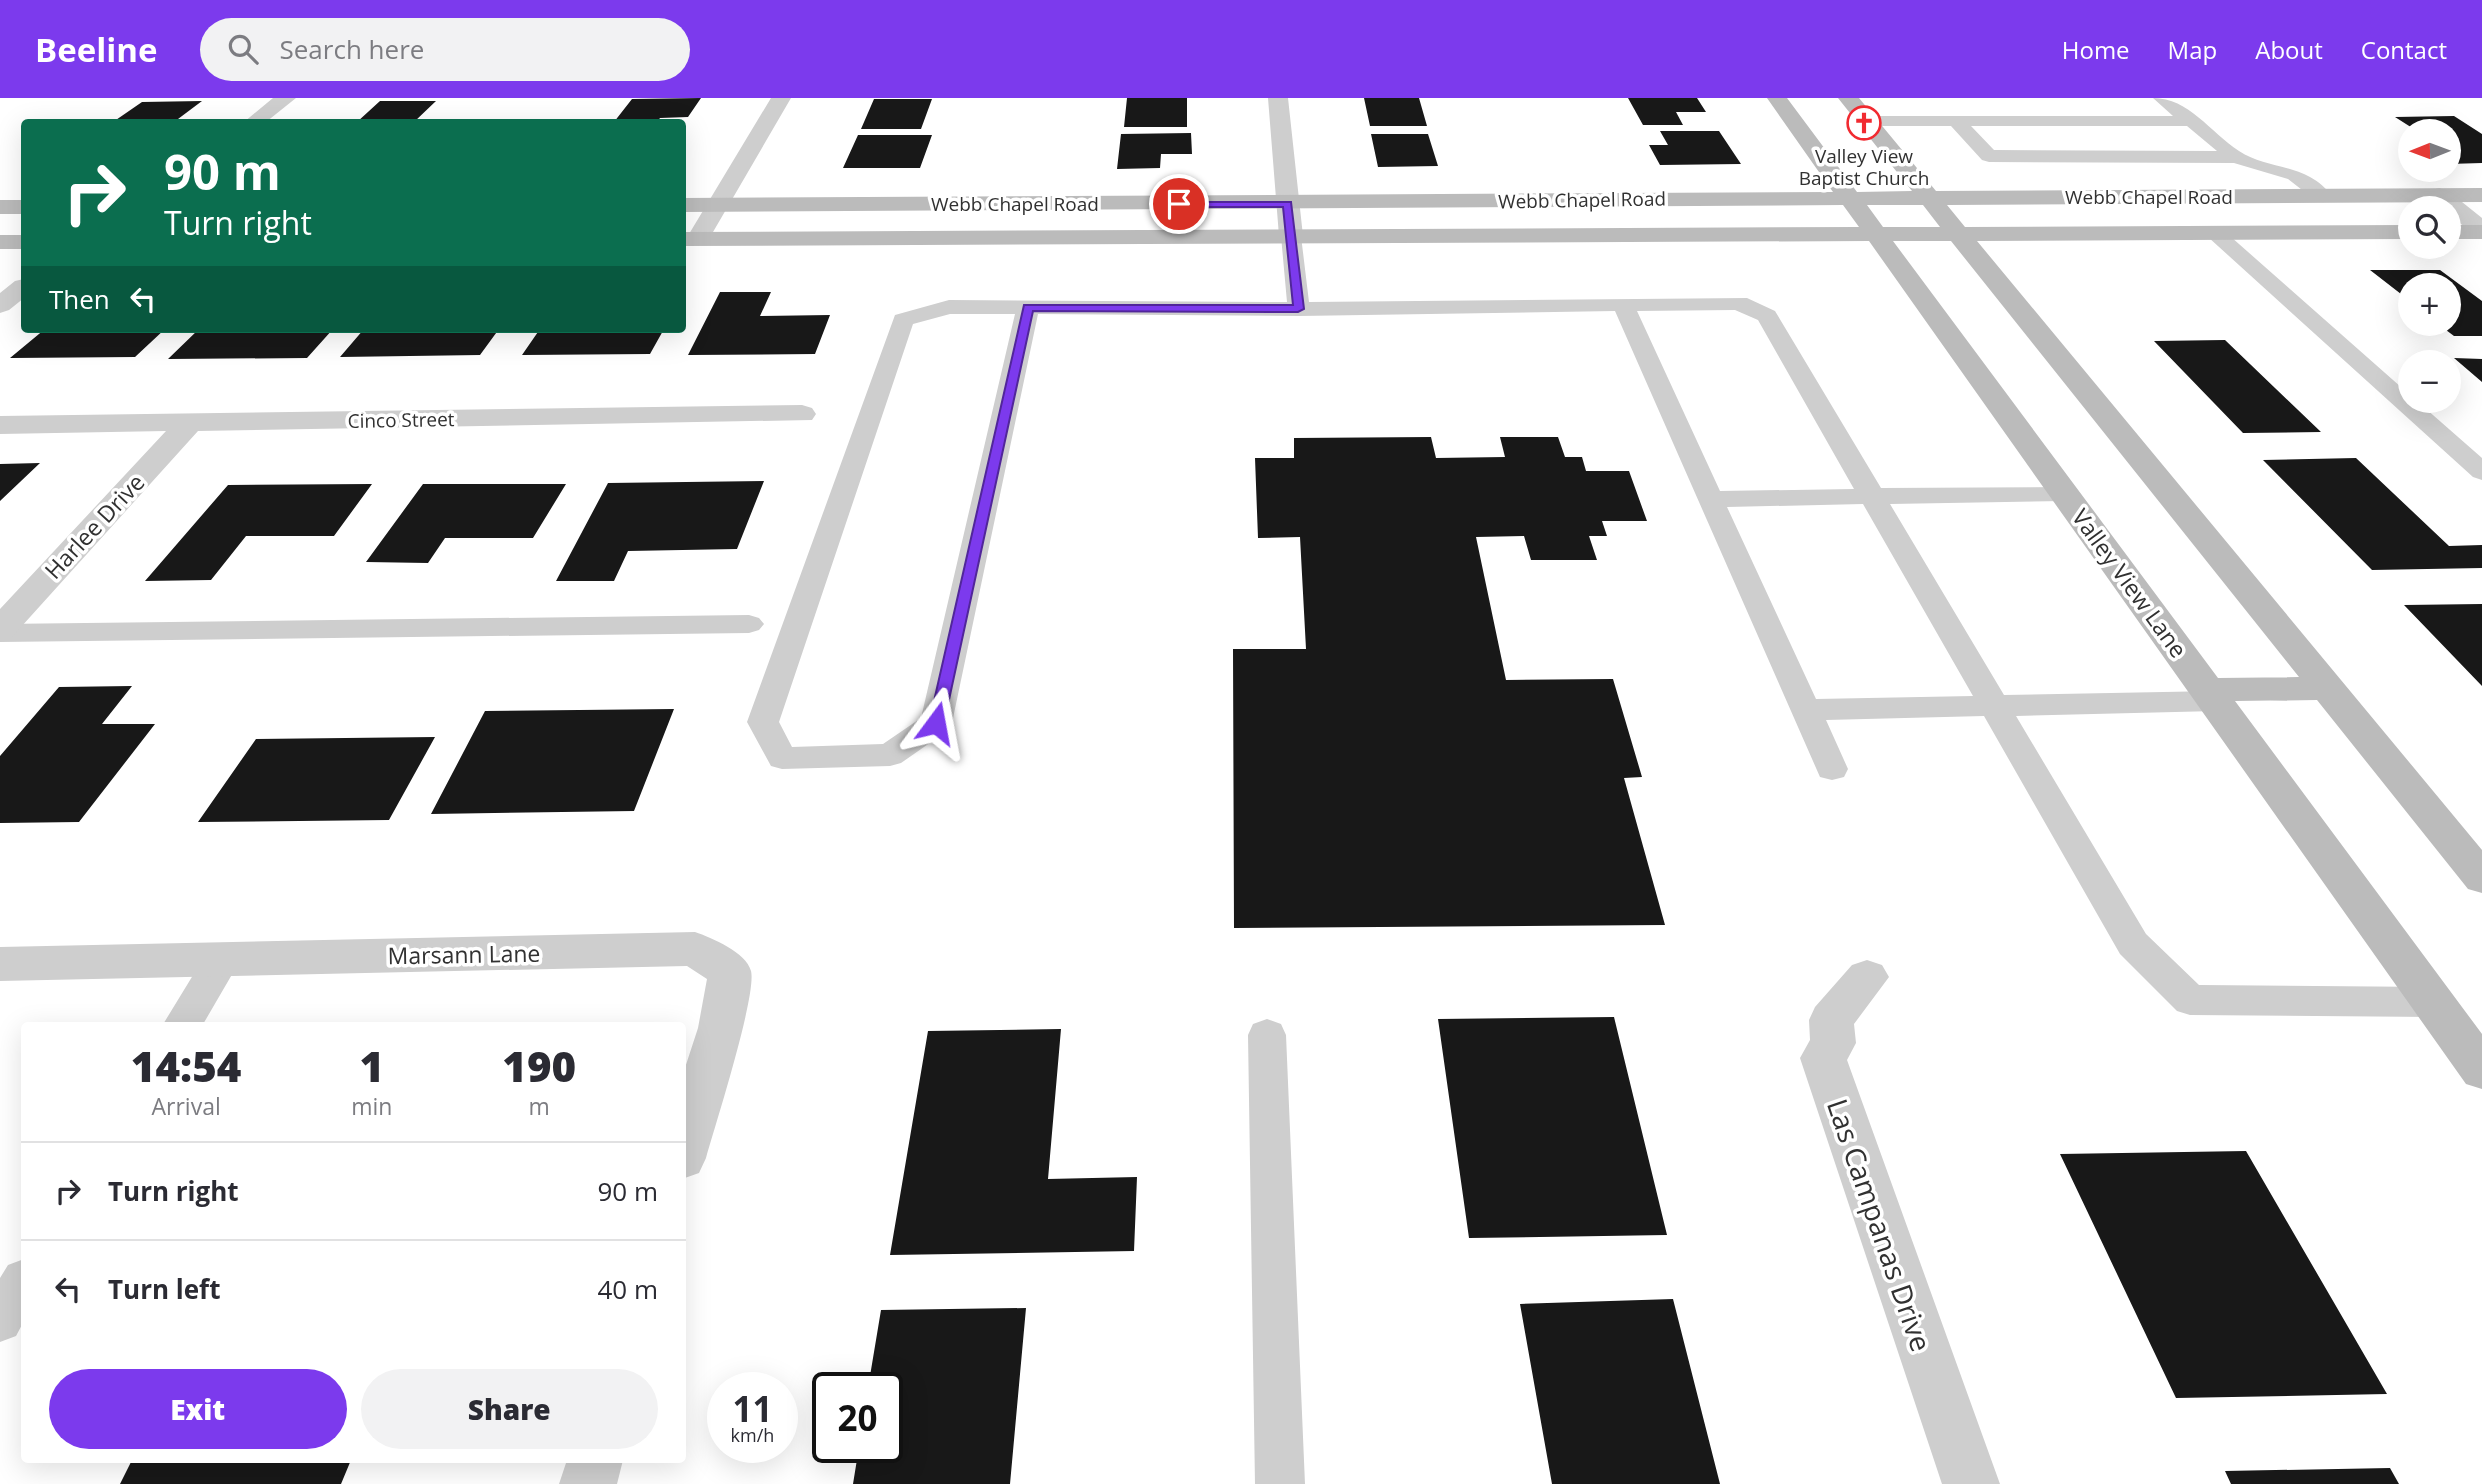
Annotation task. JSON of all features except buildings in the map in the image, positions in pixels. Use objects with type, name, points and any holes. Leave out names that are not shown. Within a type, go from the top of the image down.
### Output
[{"type":"main road","name":"Valley View Lane","points":[[1777,98],[2482,1070]]},
{"type":"main road","points":[[1847,98],[1932,198],[2482,878]]},
{"type":"main road","name":"Webb Chapel Road","points":[[686,205],[1288,204],[1848,197],[2482,195]]},
{"type":"main road","points":[[0,207],[21,207]]},
{"type":"main road","points":[[2461,232],[2482,231]]},
{"type":"main road","name":"Webb Chapel Road","points":[[690,239],[2398,232]]},
{"type":"main road","points":[[0,242],[21,242]]},
{"type":"main road","points":[[2212,695],[2326,688]]},
{"type":"street","points":[[258,119],[286,98]]},
{"type":"street","points":[[690,239],[717,205],[780,98]]},
{"type":"street","points":[[1278,98],[1291,236]]},
{"type":"street","points":[[2439,195],[2482,231]]},
{"type":"street","points":[[0,305],[21,288]]},
{"type":"street","name":"Cinco Street","points":[[0,425],[802,414]]},
{"type":"street","name":"Harlee Drive","points":[[0,631],[189,424]]},
{"type":"street","name":"Marsann Lane","points":[[0,964],[695,949],[730,972],[720,1028],[686,1144]]},
{"type":"street","name":"Las Campanas Drive","points":[[1867,976],[1830,1020],[1833,1043],[1823,1058],[1971,1484]]},
{"type":"street","points":[[588,1484],[594,1463]]},
{"type":"lane","points":[[2162,98],[2235,157]]},
{"type":"lane","points":[[1990,106],[2006,121]]},
{"type":"lane","points":[[1867,121],[2191,121]]},
{"type":"lane","points":[[1956,121],[1989,156],[2235,157],[2295,175],[2322,196]]},
{"type":"lane","points":[[2216,233],[2482,472]]},
{"type":"lane","points":[[1291,236],[1298,309]]},
{"type":"lane","points":[[1028,307],[936,723],[890,755],[782,758],[763,722],[903,320],[949,307],[1028,307],[1298,309],[1740,303],[1767,316],[2133,944],[2190,1000],[2433,1002]]},
{"type":"lane","points":[[1623,305],[1832,769]]},
{"type":"lane","points":[[1710,499],[2064,493]]},
{"type":"lane","points":[[0,631],[749,624]]},
{"type":"lane","points":[[1805,710],[1995,707],[2212,695]]},
{"type":"lane","points":[[183,1022],[222,959]]},
{"type":"lane","points":[[1267,1035],[1280,1484]]},
{"type":"lane","points":[[0,1320],[21,1285]]},
{"type":"place","name":"Valley View Baptist Church","points":[[1864,123]]},
{"type":"route","points":[[936,723],[1028,307],[1298,309],[1288,204],[1179,204]]}]
